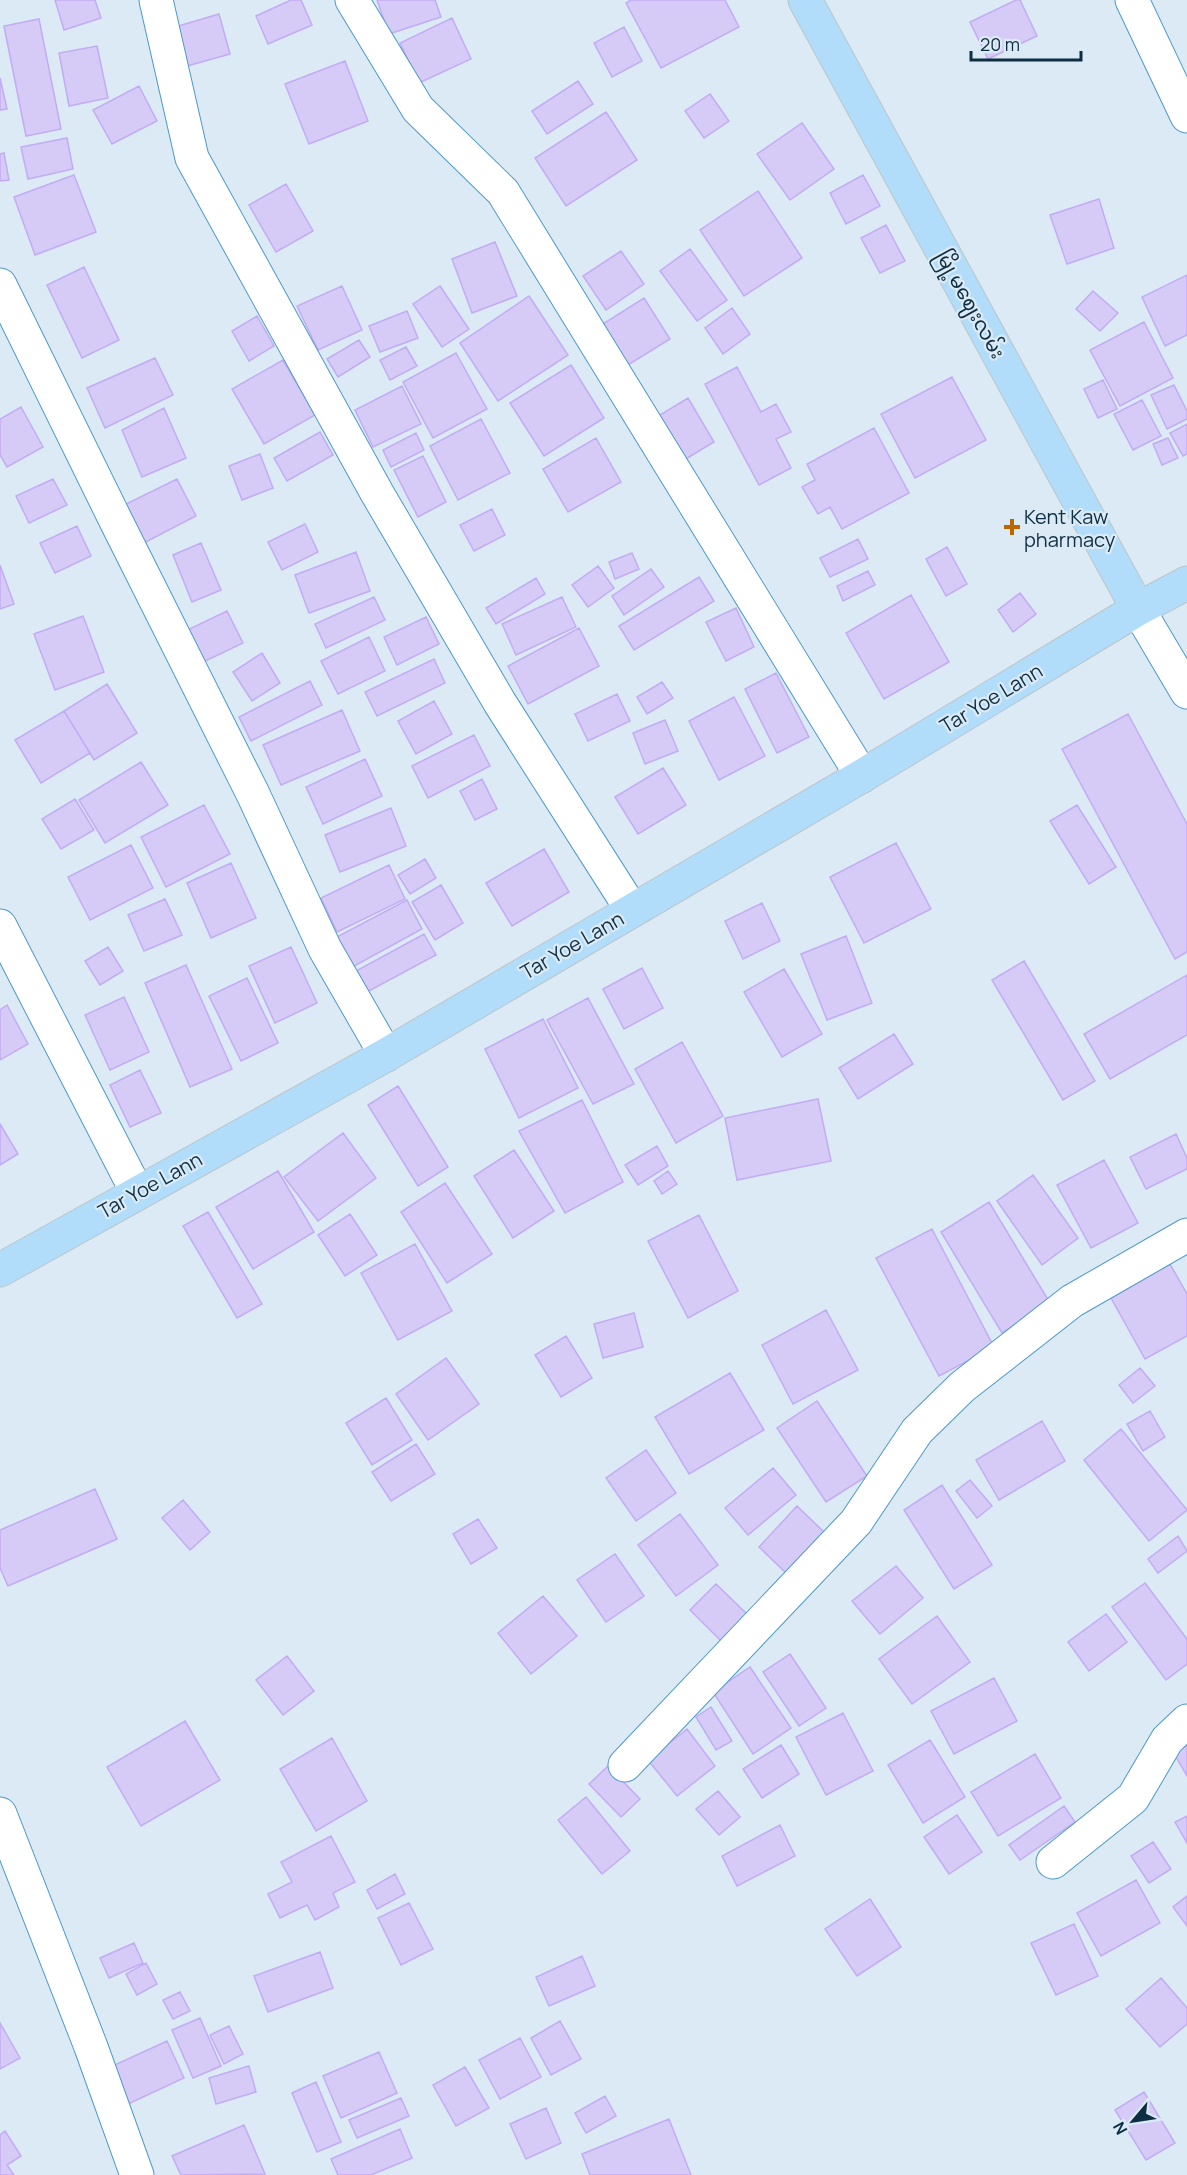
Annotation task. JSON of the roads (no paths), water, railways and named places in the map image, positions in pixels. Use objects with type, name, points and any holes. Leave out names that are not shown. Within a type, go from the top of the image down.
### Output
[{"type":"main road","name":"မြို့မဈေးလမ်း","points":[[805,0],[1138,609]]},
{"type":"main road","name":"Tar Yoe Lann","points":[[0,1270],[386,1055],[862,776],[1138,609],[1187,583]]},
{"type":"street","points":[[156,0],[192,158],[371,482],[494,693],[632,910]]},
{"type":"street","points":[[352,0],[418,109],[503,192],[862,776]]},
{"type":"street","points":[[1132,0],[1187,116]]},
{"type":"street","points":[[0,285],[254,794],[325,949],[386,1055]]},
{"type":"street","points":[[1138,609],[1187,692]]},
{"type":"street","points":[[0,926],[137,1192]]},
{"type":"street","points":[[626,1766],[856,1522],[916,1431],[962,1387],[1072,1301],[1187,1235]]},
{"type":"street","points":[[1053,1862],[1133,1798],[1167,1740],[1187,1721]]},
{"type":"street","points":[[0,1814],[91,2047],[137,2175]]},
{"type":"place","name":"Kent Kaw pharmacy","points":[[1012,527]]}]
